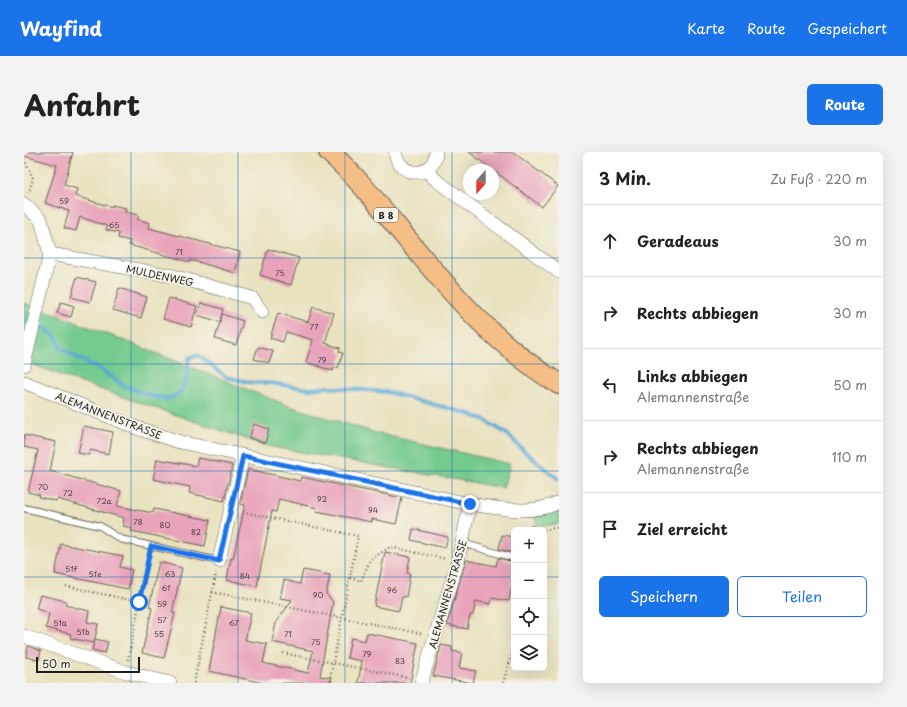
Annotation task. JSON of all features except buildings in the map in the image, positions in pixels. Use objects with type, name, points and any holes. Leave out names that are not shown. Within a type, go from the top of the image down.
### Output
[{"type":"main road","name":"B 8","points":[[329,152],[350,172],[441,280],[471,313],[507,346],[559,384]]},
{"type":"street","points":[[394,152],[396,159],[403,168],[415,172],[426,170],[434,160],[436,152]]},
{"type":"street","points":[[426,170],[436,180],[559,272]]},
{"type":"street","points":[[24,365],[50,254],[41,220],[25,204]]},
{"type":"street","name":"MULDENWEG","points":[[50,254],[173,276],[252,298],[262,312]]},
{"type":"street","name":"ALEMANNENSTRASSE","points":[[24,382],[137,428],[180,442],[470,504],[517,510],[541,508],[559,502]]},
{"type":"street","points":[[219,561],[243,456]]},
{"type":"street","name":"ALEMANNENSTRASSE","points":[[421,682],[458,561],[470,504]]},
{"type":"street","points":[[24,636],[126,672],[170,683]]},
{"type":"lane","points":[[24,508],[100,526],[120,539],[219,561]]},
{"type":"lane","points":[[462,543],[511,557]]},
{"type":"path","points":[[24,159],[33,178],[25,204]]},
{"type":"path","points":[[230,509],[358,536],[329,683]]},
{"type":"path","points":[[547,529],[559,527]]},
{"type":"path","points":[[126,672],[151,546]]},
{"type":"path","points":[[350,578],[361,581],[370,560],[390,547],[458,561]]},
{"type":"path","points":[[194,683],[219,561]]},
{"type":"path","points":[[66,586],[139,602]]},
{"type":"path","points":[[212,592],[435,636]]},
{"type":"path","points":[[283,653],[333,662],[421,682]]},
{"type":"path","points":[[503,683],[511,658]]},
{"type":"green space","points":[[24,303],[105,333],[289,406],[376,433],[510,464],[503,488],[267,446],[76,381],[24,361]]},
{"type":"green space","points":[[559,506],[559,524],[537,526],[534,515]]},
{"type":"waterway","points":[[24,321],[45,328],[55,336],[60,347],[79,359],[100,369],[124,386],[148,395],[168,399],[180,393],[187,377],[189,358],[198,355],[226,377],[253,383],[270,383],[310,389],[327,387],[387,392],[466,413],[483,419],[507,434],[524,451],[558,479]]},
{"type":"route","points":[[139,602],[151,546],[219,561],[243,456],[470,504]]}]
